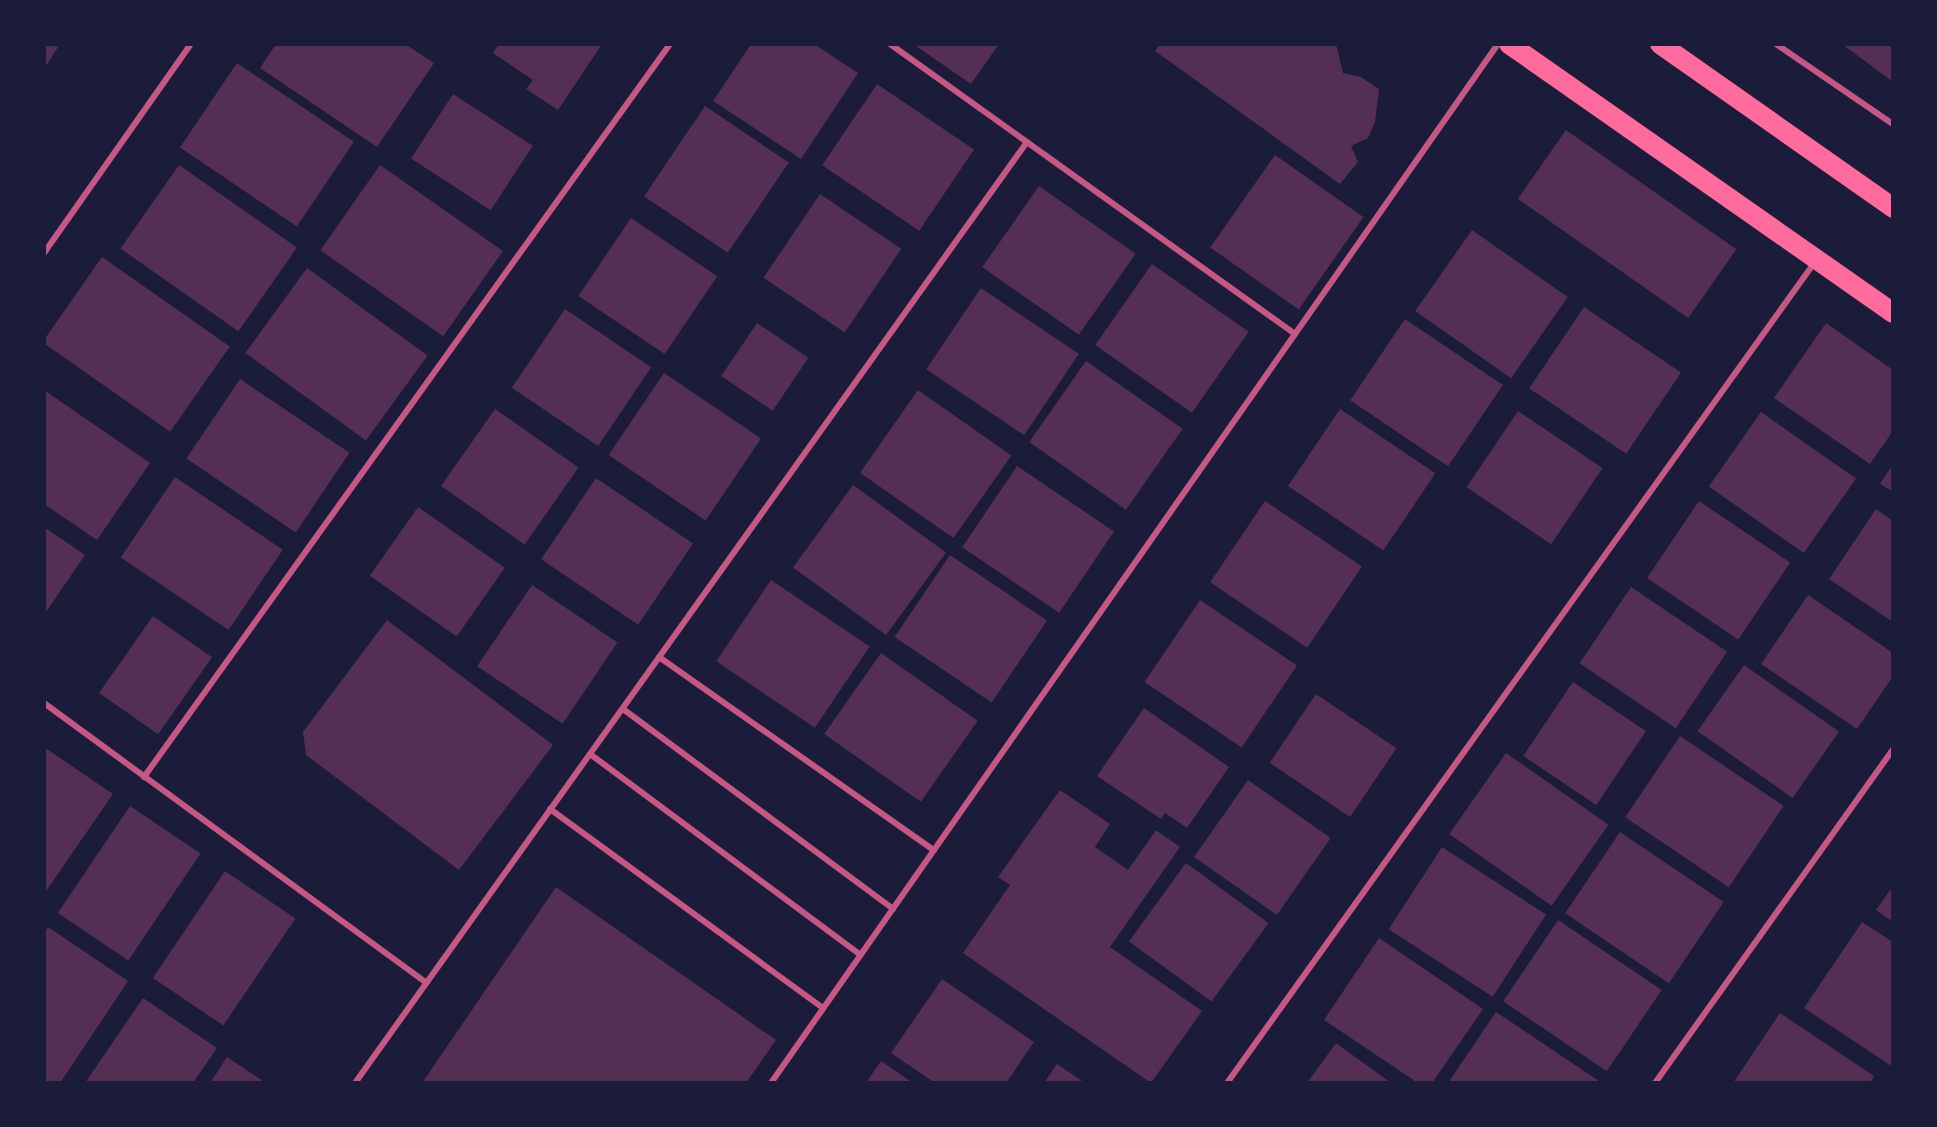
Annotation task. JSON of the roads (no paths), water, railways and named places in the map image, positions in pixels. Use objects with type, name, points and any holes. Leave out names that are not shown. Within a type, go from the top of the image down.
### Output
[{"type":"main road","points":[[1509,44],[1893,313]]},
{"type":"main road","points":[[1660,44],[1893,208]]},
{"type":"lane","points":[[44,253],[191,44]]},
{"type":"lane","points":[[144,777],[670,44]]},
{"type":"lane","points":[[890,44],[1295,334]]},
{"type":"lane","points":[[771,1083],[1498,44]]},
{"type":"lane","points":[[1776,44],[1893,124]]},
{"type":"lane","points":[[355,1083],[1027,142]]},
{"type":"lane","points":[[1227,1083],[1816,259]]},
{"type":"lane","points":[[659,657],[934,850]]},
{"type":"lane","points":[[44,703],[426,983]]},
{"type":"lane","points":[[623,709],[893,909]]},
{"type":"lane","points":[[1655,1083],[1893,749]]},
{"type":"lane","points":[[590,754],[861,955]]},
{"type":"lane","points":[[550,809],[823,1008]]}]
